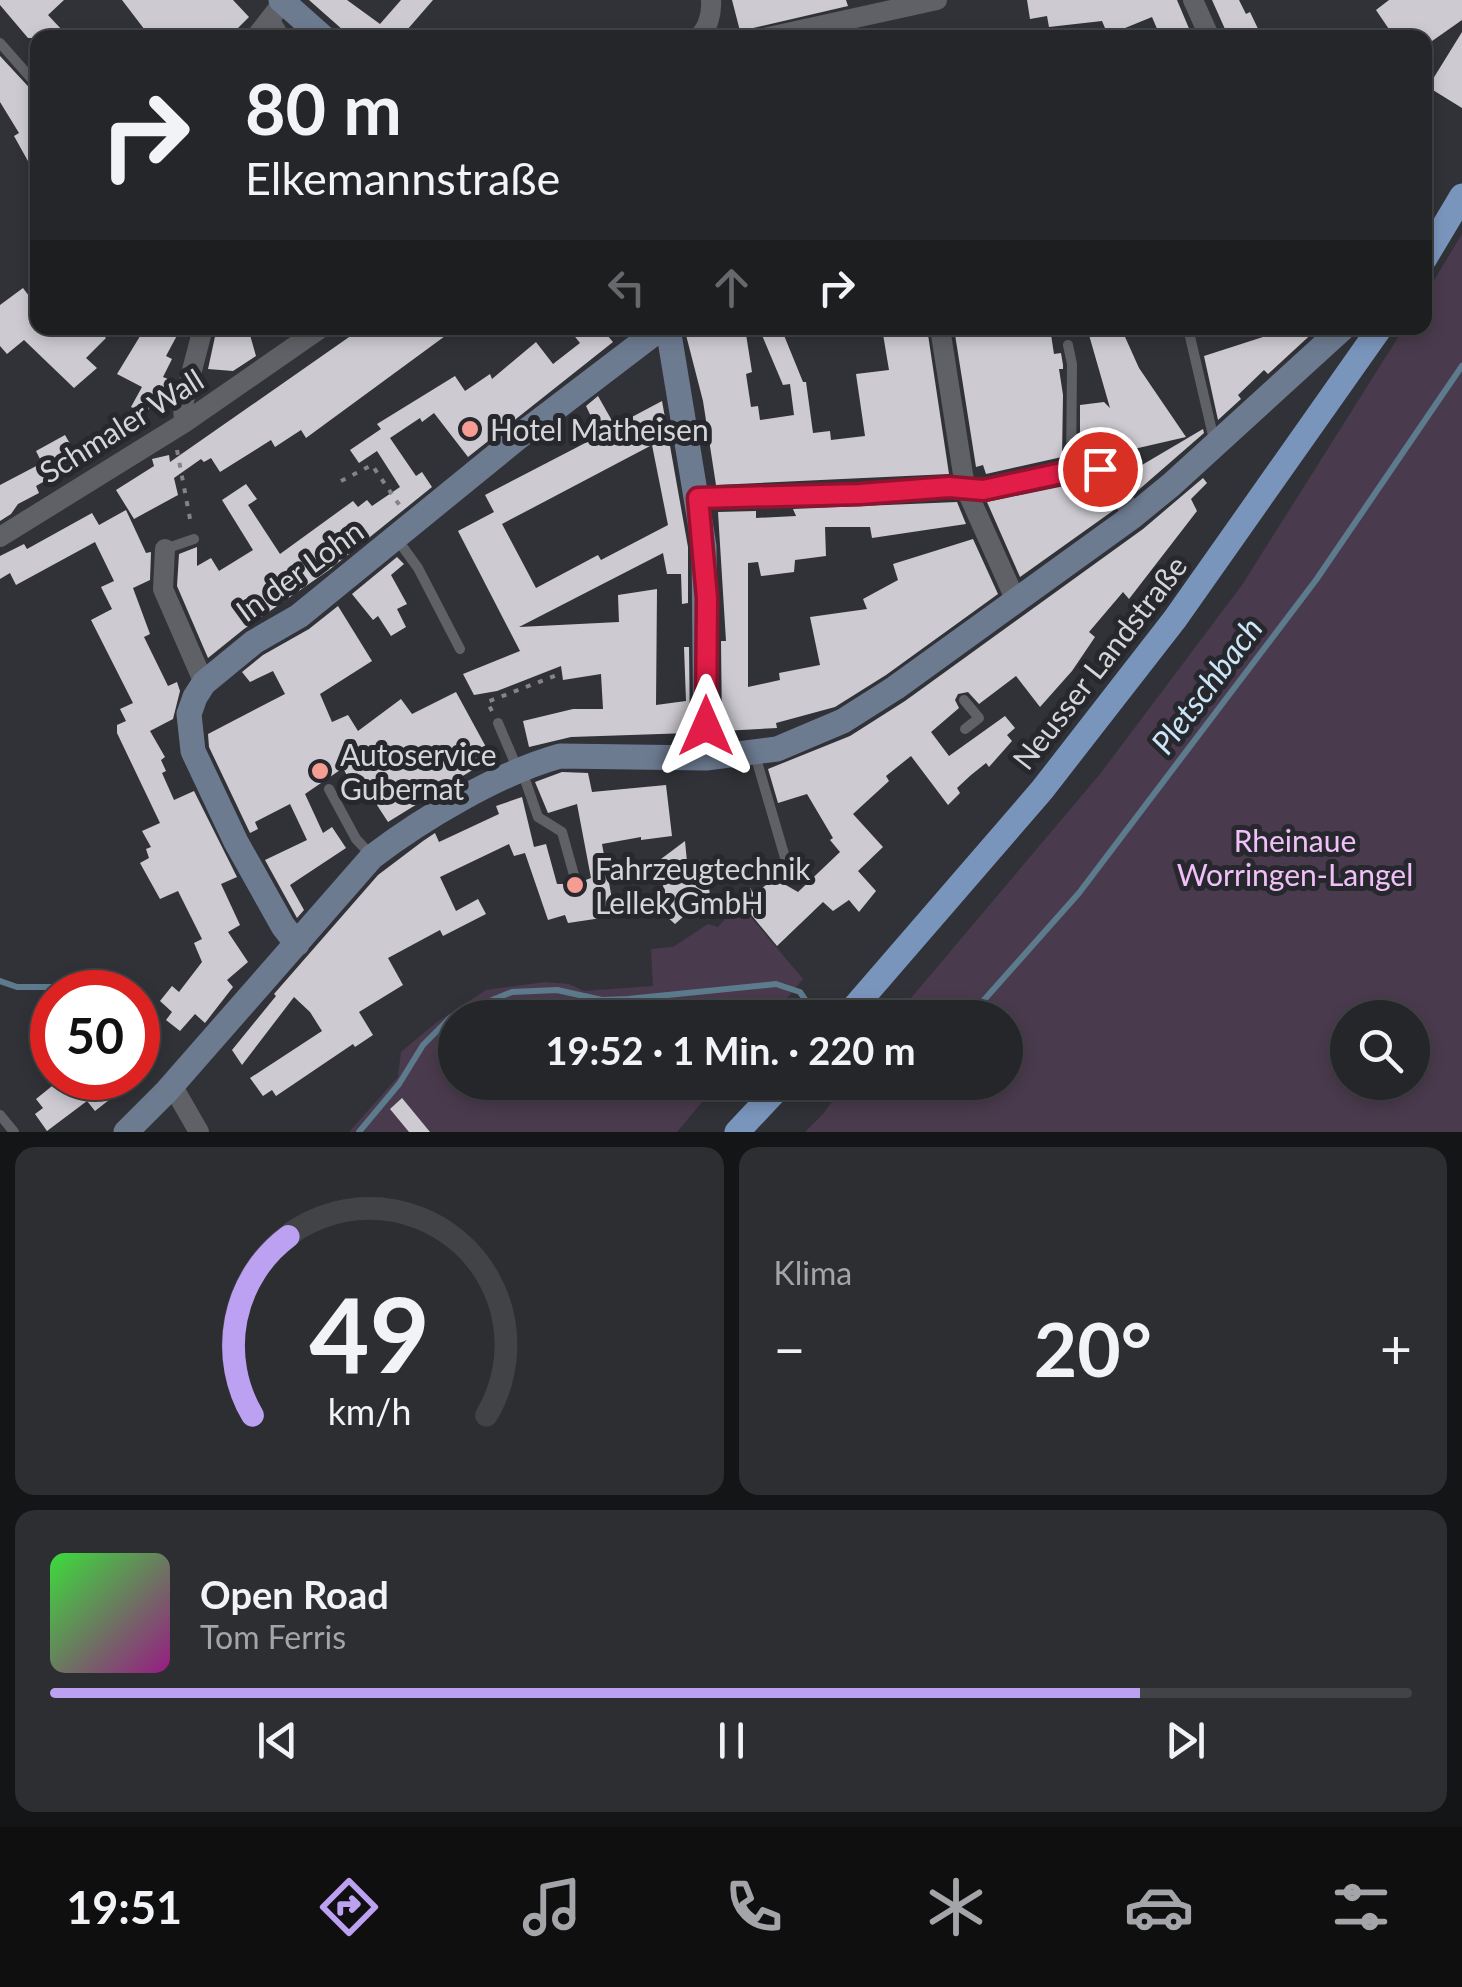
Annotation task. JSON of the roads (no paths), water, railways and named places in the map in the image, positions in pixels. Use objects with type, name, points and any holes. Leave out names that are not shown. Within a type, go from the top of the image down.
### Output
[{"type":"main road","points":[[279,6],[313,30]]},
{"type":"main road","points":[[1432,246],[1462,196]]},
{"type":"main road","name":"In der Lohn","points":[[204,682],[254,642],[299,616],[526,431],[655,335]]},
{"type":"main road","points":[[665,335],[698,498],[707,598],[706,758]]},
{"type":"main road","points":[[126,1132],[372,857],[410,828],[520,770],[560,756],[706,758],[755,754],[843,720],[938,665],[1016,601],[1133,516],[1333,335]]},
{"type":"main road","name":"Neusser Landstraße","points":[[861,1000],[1042,790],[1175,619],[1375,335]]},
{"type":"main road","points":[[204,682],[190,714],[193,751],[236,842],[282,926],[298,944]]},
{"type":"main road","points":[[737,1132],[767,1100]]},
{"type":"street","points":[[705,30],[711,0]]},
{"type":"street","points":[[800,30],[937,0]]},
{"type":"street","points":[[1194,0],[1207,30]]},
{"type":"street","points":[[261,30],[279,6]]},
{"type":"street","points":[[178,427],[201,335]]},
{"type":"street","name":"Schmaler Wall","points":[[0,537],[178,427],[311,335]]},
{"type":"street","points":[[941,335],[965,487],[1016,601]]},
{"type":"street","points":[[698,498],[965,487],[983,490],[1071,471],[1100,469],[1107,472],[1133,516]]},
{"type":"street","points":[[165,549],[163,589],[204,682]]},
{"type":"street","points":[[172,1084],[199,1132]]},
{"type":"lane","points":[[0,42],[30,77]]},
{"type":"lane","points":[[1190,335],[1215,444]]},
{"type":"lane","points":[[1068,345],[1072,364],[1071,471]]},
{"type":"lane","points":[[405,532],[418,568],[460,649]]},
{"type":"lane","points":[[165,549],[194,540]]},
{"type":"lane","points":[[964,700],[979,718],[964,729]]},
{"type":"lane","points":[[498,723],[538,817],[562,832],[574,875]]},
{"type":"lane","points":[[755,754],[792,878]]},
{"type":"lane","points":[[328,788],[356,840],[372,857]]},
{"type":"lane","points":[[0,1115],[14,1132]]},
{"type":"waterway","name":"Pletschbach","points":[[984,1000],[1079,893],[1316,580],[1462,366]]},
{"type":"waterway","name":"Pletschbach","points":[[0,981],[30,987]]},
{"type":"waterway","name":"Pletschbach","points":[[602,1000],[776,984],[800,992],[805,1000]]},
{"type":"waterway","name":"Pletschbach","points":[[492,1000],[512,992],[557,990],[602,1000]]},
{"type":"waterway","name":"Pletschbach","points":[[359,1132],[438,1030]]},
{"type":"place","name":"Hotel Matheisen","points":[[470,429]]},
{"type":"place","name":"Autoservice Gubernat","points":[[320,771]]},
{"type":"place","name":"Fahrzeugtechnik Lellek GmbH","points":[[575,885]]},
{"type":"park label","name":"Rheinaue Worringen-Langel","points":[[1295,857]]}]
